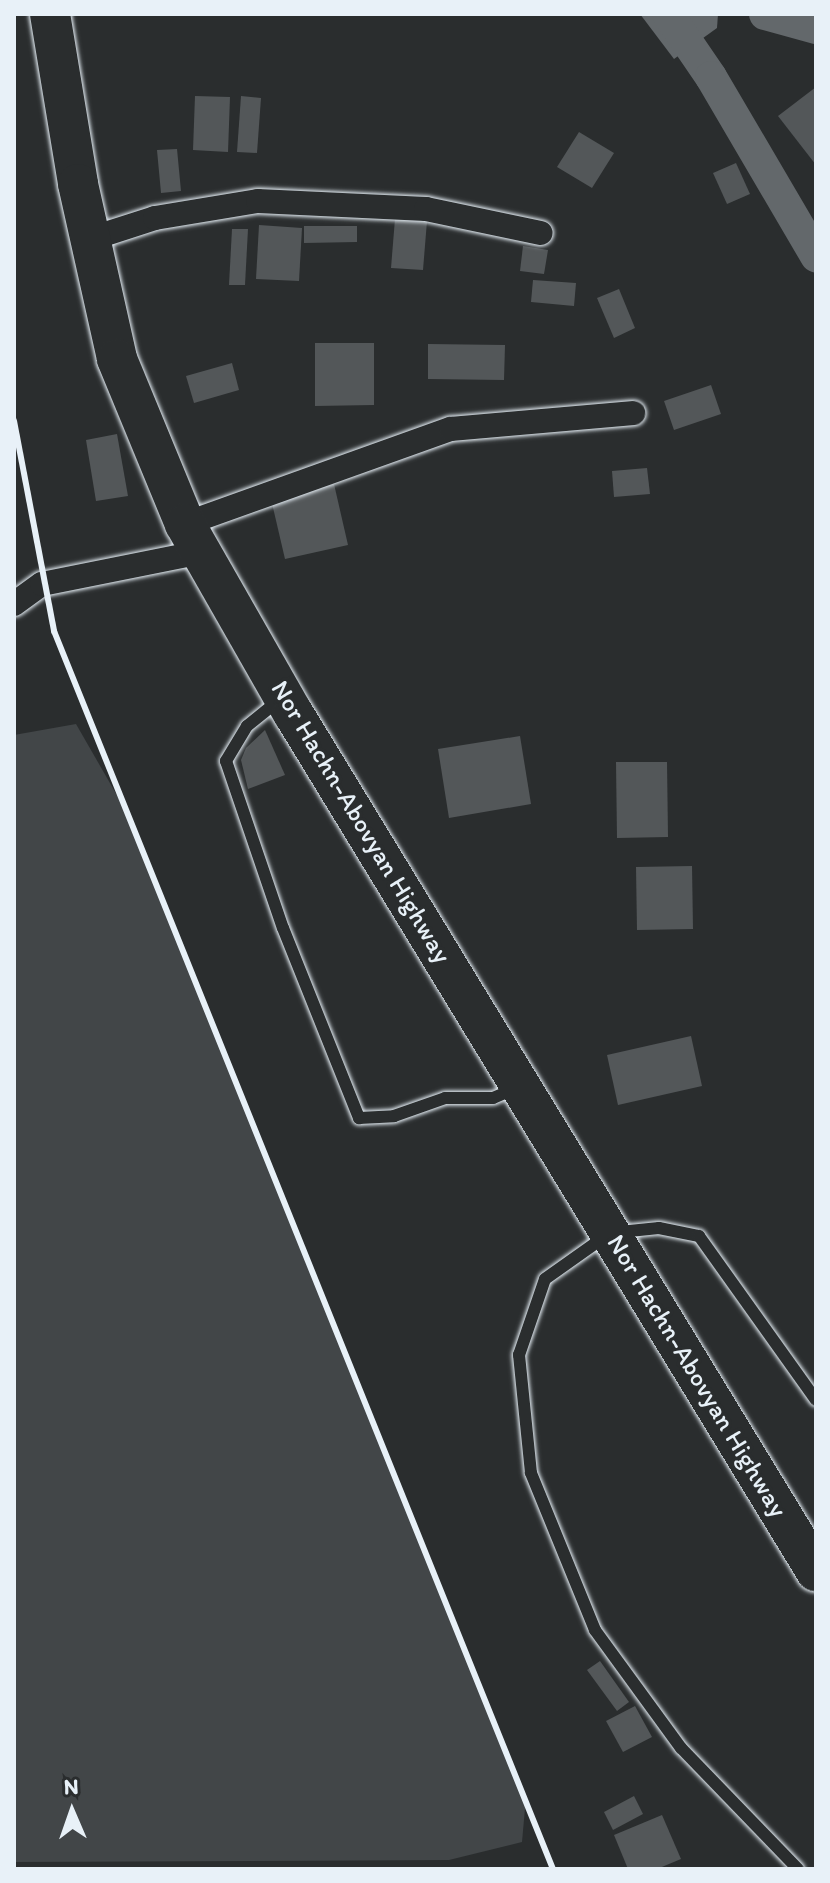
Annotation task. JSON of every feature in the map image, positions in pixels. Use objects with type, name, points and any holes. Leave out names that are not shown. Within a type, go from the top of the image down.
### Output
[{"type":"main road","name":"Nor Hachn-Abovyan Highway","points":[[50,14],[90,239],[117,359],[193,538],[284,696],[816,1571]]},
{"type":"street","points":[[90,239],[155,218],[258,201],[426,209],[541,233]]},
{"type":"street","points":[[14,604],[42,584],[193,538],[451,429],[633,413]]},
{"type":"lane","points":[[284,696],[247,726],[226,761],[283,928],[359,1118],[394,1116],[445,1098],[493,1098],[521,1087]]},
{"type":"lane","points":[[798,1869],[681,1748],[595,1630],[531,1473],[519,1355],[545,1279],[610,1233],[659,1228],[699,1236],[816,1400]]},
{"type":"shaded area","points":[[640,14],[718,14],[717,28],[674,59]]},
{"type":"shaded area","points":[[76,724],[126,811],[526,1797],[522,1842],[449,1860],[14,1862],[14,735]]},
{"type":"building","points":[[816,87],[816,165],[778,116]]},
{"type":"building","points":[[195,96],[230,97],[228,152],[193,150]]},
{"type":"building","points":[[241,96],[261,98],[257,153],[237,152]]},
{"type":"building","points":[[579,132],[614,153],[592,188],[557,167]]},
{"type":"building","points":[[177,149],[181,191],[161,193],[157,150]]},
{"type":"building","points":[[736,163],[750,194],[727,204],[713,173]]},
{"type":"building","points":[[395,219],[427,221],[423,270],[391,268]]},
{"type":"building","points":[[259,225],[302,228],[299,281],[256,279]]},
{"type":"building","points":[[304,226],[357,226],[357,242],[304,243]]},
{"type":"building","points":[[232,229],[248,229],[245,285],[229,285]]},
{"type":"building","points":[[523,246],[548,250],[544,274],[520,271]]},
{"type":"building","points":[[533,280],[576,283],[574,306],[531,302]]},
{"type":"building","points":[[619,289],[635,328],[614,338],[597,298]]},
{"type":"building","points":[[315,343],[374,343],[374,405],[315,406]]},
{"type":"building","points":[[428,344],[505,345],[504,380],[428,379]]},
{"type":"building","points":[[232,363],[239,390],[194,403],[186,376]]},
{"type":"building","points":[[711,385],[721,414],[674,430],[664,401]]},
{"type":"building","points":[[117,434],[128,496],[96,501],[86,440]]},
{"type":"building","points":[[647,468],[650,494],[614,497],[612,471]]},
{"type":"building","points":[[334,484],[348,545],[285,559],[271,499]]},
{"type":"building","points":[[265,730],[285,775],[248,789],[241,760],[246,748]]},
{"type":"building","points":[[520,736],[531,804],[449,818],[438,749]]},
{"type":"building","points":[[616,762],[667,762],[668,837],[617,838]]},
{"type":"building","points":[[692,866],[693,929],[637,930],[636,867]]},
{"type":"building","points":[[691,1036],[702,1086],[618,1105],[607,1055]]},
{"type":"building","points":[[600,1661],[629,1702],[617,1711],[587,1670]]},
{"type":"building","points":[[635,1706],[652,1737],[623,1752],[606,1721]]},
{"type":"building","points":[[634,1796],[643,1814],[613,1830],[604,1812]]},
{"type":"building","points":[[662,1815],[681,1859],[657,1869],[628,1869],[614,1835]]},
{"type":"waterway","points":[[668,14],[711,77],[816,256]]},
{"type":"waterway","points":[[765,14],[816,28]]},
{"type":"railway","points":[[14,421],[54,631],[553,1869]]}]
